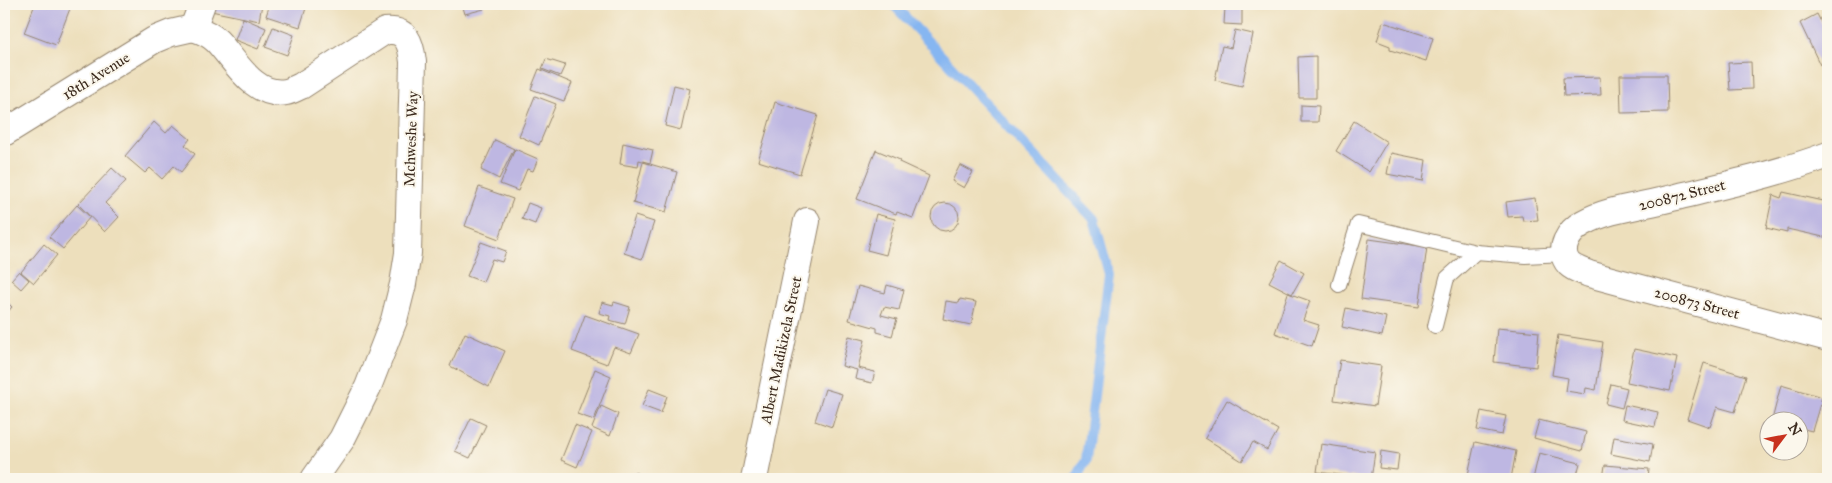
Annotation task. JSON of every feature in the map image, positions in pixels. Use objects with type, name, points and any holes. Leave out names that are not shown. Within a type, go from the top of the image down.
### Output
[{"type":"street","points":[[193,28],[202,4]]},
{"type":"street","name":"18th Avenue","points":[[4,133],[154,40],[171,33],[193,28]]},
{"type":"street","name":"Mchweshe Way","points":[[193,28],[205,32],[216,41],[239,69],[257,85],[272,91],[286,92],[301,86],[385,30],[394,30],[402,34],[408,41],[411,49],[413,62],[408,253],[403,284],[394,320],[368,387],[342,439],[314,479]]},
{"type":"street","name":"200872 Street","points":[[1566,259],[1564,243],[1573,231],[1582,223],[1604,214],[1724,185],[1828,155]]},
{"type":"street","name":"Albert Madikizela Street","points":[[754,479],[807,221]]},
{"type":"street","name":"200873 Street","points":[[1566,259],[1577,269],[1589,274],[1828,338]]},
{"type":"lane","points":[[1339,285],[1358,224],[1476,252],[1566,259]]},
{"type":"lane","points":[[1435,326],[1447,278],[1476,252]]},
{"type":"building","points":[[35,4],[65,4],[71,6],[56,45],[24,33]]},
{"type":"building","points":[[213,4],[262,4],[259,21],[211,11]]},
{"type":"building","points":[[270,4],[295,4],[306,8],[300,27],[266,16]]},
{"type":"building","points":[[462,4],[483,4],[484,9],[465,14]]},
{"type":"building","points":[[1225,7],[1242,8],[1242,25],[1224,24]]},
{"type":"building","points":[[1817,14],[1828,36],[1828,61],[1820,65],[1800,23]]},
{"type":"building","points":[[243,18],[266,28],[258,49],[235,40]]},
{"type":"building","points":[[1383,22],[1433,38],[1426,61],[1390,50],[1390,46],[1377,41]]},
{"type":"building","points":[[273,27],[294,35],[287,55],[265,47]]},
{"type":"building","points":[[1235,30],[1253,34],[1242,86],[1215,80],[1222,46],[1231,48]]},
{"type":"building","points":[[1316,56],[1316,98],[1299,98],[1298,57]]},
{"type":"building","points":[[546,59],[565,65],[560,76],[542,69]]},
{"type":"building","points":[[1751,62],[1752,89],[1730,90],[1728,63]]},
{"type":"building","points":[[539,69],[572,83],[564,101],[531,89]]},
{"type":"building","points":[[1620,75],[1667,75],[1668,112],[1621,113]]},
{"type":"building","points":[[1600,77],[1601,95],[1564,96],[1563,78]]},
{"type":"building","points":[[674,85],[690,89],[681,130],[665,126]]},
{"type":"building","points":[[535,96],[556,104],[539,145],[519,136]]},
{"type":"building","points":[[775,102],[818,115],[800,174],[758,161]]},
{"type":"building","points":[[1301,105],[1319,106],[1318,122],[1301,122]]},
{"type":"building","points":[[1354,121],[1387,142],[1369,172],[1336,151]]},
{"type":"building","points":[[154,122],[166,133],[173,125],[190,139],[185,145],[195,154],[181,172],[174,166],[162,179],[150,168],[145,173],[125,156]]},
{"type":"building","points":[[495,140],[514,149],[499,179],[481,170]]},
{"type":"building","points":[[623,143],[653,150],[650,163],[639,160],[638,167],[620,164]]},
{"type":"building","points":[[515,149],[538,159],[533,171],[527,169],[518,191],[500,184]]},
{"type":"building","points":[[876,150],[900,160],[899,162],[929,176],[913,218],[897,212],[896,214],[857,199]]},
{"type":"building","points":[[1391,153],[1426,160],[1423,181],[1387,174]]},
{"type":"building","points":[[643,162],[677,172],[666,212],[633,203]]},
{"type":"building","points":[[960,165],[973,172],[964,188],[952,181]]},
{"type":"building","points":[[112,168],[126,181],[105,203],[119,217],[105,232],[78,204]]},
{"type":"building","points":[[479,187],[513,199],[499,239],[465,226]]},
{"type":"building","points":[[1783,192],[1828,202],[1828,238],[1787,229],[1787,233],[1766,228],[1773,195],[1781,198]]},
{"type":"building","points":[[1535,198],[1538,220],[1523,221],[1522,216],[1508,217],[1506,202]]},
{"type":"building","points":[[528,203],[541,208],[535,224],[522,219]]},
{"type":"building","points":[[945,203],[955,207],[959,217],[955,227],[945,231],[935,227],[931,217],[935,207]]},
{"type":"building","points":[[77,205],[90,217],[63,249],[49,237]]},
{"type":"building","points":[[876,214],[895,219],[886,255],[867,250]]},
{"type":"building","points":[[635,216],[654,222],[642,259],[624,253]]},
{"type":"building","points":[[1369,239],[1427,247],[1419,307],[1361,299]]},
{"type":"building","points":[[481,242],[506,251],[502,262],[492,259],[483,282],[467,276]]},
{"type":"building","points":[[44,244],[57,255],[34,283],[21,272]]},
{"type":"building","points":[[1281,260],[1304,273],[1292,294],[1269,282]]},
{"type":"building","points":[[19,271],[29,280],[21,289],[11,280]]},
{"type":"building","points":[[887,285],[904,290],[899,310],[884,307],[881,315],[897,319],[892,336],[877,332],[877,328],[849,320],[858,286],[885,293]]},
{"type":"building","points":[[1288,293],[1310,301],[1303,320],[1319,325],[1312,346],[1275,333]]},
{"type":"building","points":[[4,299],[12,307],[4,316]]},
{"type":"building","points":[[960,299],[976,302],[971,325],[943,319],[946,301],[959,303]]},
{"type":"building","points":[[602,302],[613,305],[614,302],[630,307],[625,324],[609,320],[610,316],[599,313]]},
{"type":"building","points":[[1346,308],[1386,317],[1382,336],[1342,327]]},
{"type":"building","points":[[585,315],[639,334],[631,353],[614,347],[607,364],[572,351]]},
{"type":"building","points":[[1497,328],[1539,332],[1536,367],[1494,362]]},
{"type":"building","points":[[465,333],[505,351],[489,387],[450,366]]},
{"type":"building","points":[[1558,335],[1603,342],[1596,390],[1586,388],[1585,394],[1566,391],[1568,378],[1552,375]]},
{"type":"building","points":[[849,336],[865,340],[858,368],[875,372],[872,383],[855,379],[857,370],[842,366]]},
{"type":"building","points":[[1634,349],[1677,358],[1670,391],[1627,382]]},
{"type":"building","points":[[1340,360],[1381,366],[1375,406],[1334,400]]},
{"type":"building","points":[[1704,363],[1746,376],[1735,412],[1717,407],[1710,427],[1687,419]]},
{"type":"building","points":[[595,369],[611,376],[594,420],[577,414]]},
{"type":"building","points":[[1611,384],[1627,388],[1622,408],[1606,404]]},
{"type":"building","points":[[1781,385],[1822,397],[1812,431],[1810,430],[1810,410],[1775,410]]},
{"type":"building","points":[[649,389],[667,396],[661,413],[642,406]]},
{"type":"building","points":[[825,389],[842,394],[832,427],[815,421]]},
{"type":"building","points":[[1227,400],[1278,430],[1267,450],[1253,442],[1242,461],[1205,438]]},
{"type":"building","points":[[1625,405],[1658,412],[1655,427],[1622,420]]},
{"type":"building","points":[[601,406],[618,414],[610,436],[592,428]]},
{"type":"building","points":[[1481,411],[1506,416],[1502,435],[1477,430]]},
{"type":"building","points":[[471,418],[486,425],[470,458],[455,451]]},
{"type":"building","points":[[1539,420],[1586,432],[1582,451],[1534,438]]},
{"type":"building","points":[[575,425],[592,432],[577,467],[561,460]]},
{"type":"building","points":[[1614,437],[1653,444],[1650,462],[1611,454]]},
{"type":"building","points":[[1475,442],[1516,451],[1511,479],[1491,479],[1468,475]]},
{"type":"building","points":[[1321,444],[1375,452],[1371,479],[1317,472]]},
{"type":"building","points":[[1381,451],[1399,454],[1397,470],[1379,468]]},
{"type":"building","points":[[1539,453],[1580,463],[1576,479],[1533,479]]},
{"type":"building","points":[[1605,465],[1649,469],[1648,479],[1603,479]]},
{"type":"building","points":[[634,472],[651,479],[631,479]]},
{"type":"waterway","points":[[893,4],[1094,219],[1109,274],[1086,460],[1076,479]]}]
